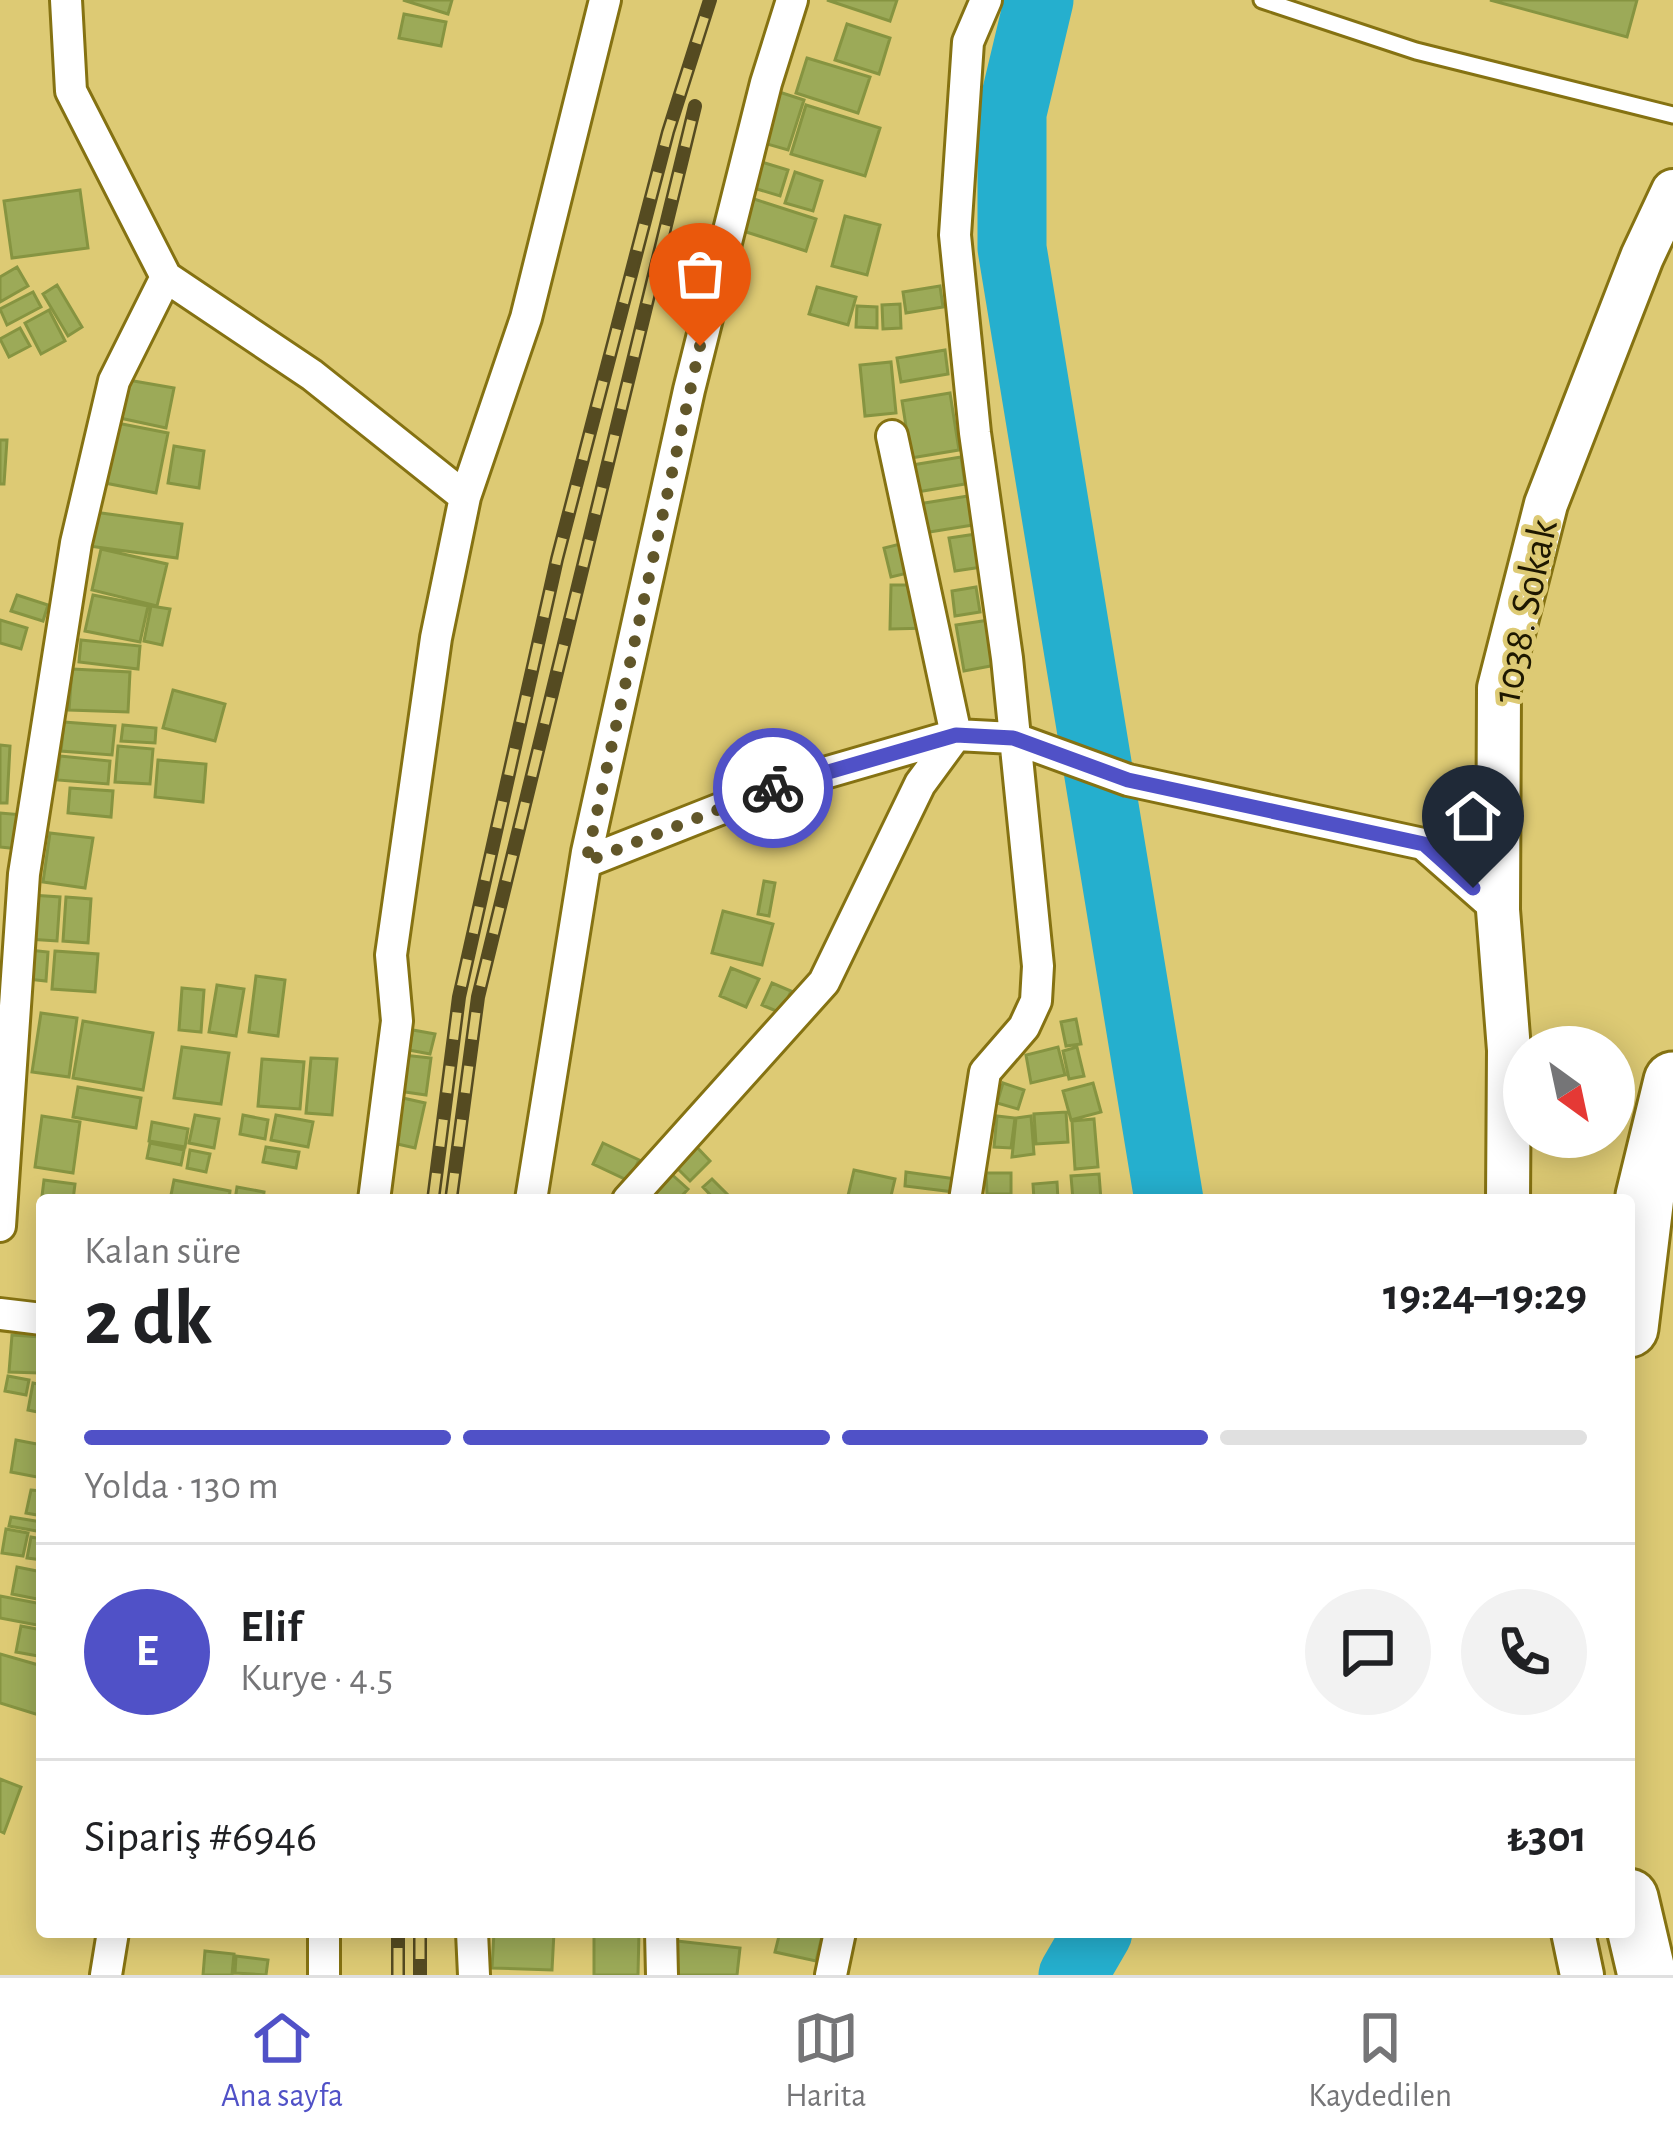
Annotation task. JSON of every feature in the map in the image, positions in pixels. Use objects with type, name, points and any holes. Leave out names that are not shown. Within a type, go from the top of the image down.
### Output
[{"type":"highway","points":[[1635,1278],[1645,1196],[1673,1081]]},
{"type":"highway","points":[[1635,1924],[1647,1975]]},
{"type":"street","points":[[66,0],[71,92],[166,277],[312,375],[465,497]]},
{"type":"street","points":[[375,1194],[397,1021],[391,955],[436,638],[465,497],[526,318],[605,0]]},
{"type":"street","points":[[532,1194],[586,862],[689,390],[766,83],[792,0]]},
{"type":"street","points":[[966,1194],[985,1072],[1024,1027],[1036,1001],[1038,966],[1023,742],[975,433],[955,236],[968,42],[986,0]]},
{"type":"street","name":"1038. Sokak","points":[[1508,1194],[1509,1050],[1498,910],[1499,688],[1546,504],[1642,257],[1673,191]]},
{"type":"street","points":[[0,1226],[24,874],[76,543],[114,381],[166,277]]},
{"type":"street","points":[[633,1194],[824,982],[920,784],[956,735],[892,436]]},
{"type":"street","points":[[586,862],[776,787],[956,735],[1023,742],[1128,780],[1424,844],[1498,910]]},
{"type":"street","points":[[0,1314],[36,1318]]},
{"type":"street","points":[[106,1975],[112,1938]]},
{"type":"street","points":[[323,1975],[324,1938]]},
{"type":"street","points":[[472,1938],[474,1975]]},
{"type":"street","points":[[661,1938],[662,1975]]},
{"type":"street","points":[[831,1975],[838,1938]]},
{"type":"street","points":[[1574,1938],[1582,1975]]},
{"type":"lane","points":[[1262,0],[1416,51],[1673,115]]},
{"type":"building","points":[[403,0],[452,0],[448,14]]},
{"type":"building","points":[[827,0],[897,0],[890,21]]},
{"type":"building","points":[[1490,0],[1637,0],[1627,37]]},
{"type":"building","points":[[404,14],[446,22],[441,46],[399,38]]},
{"type":"building","points":[[847,24],[890,38],[879,74],[835,60]]},
{"type":"building","points":[[807,58],[870,77],[858,113],[796,93]]},
{"type":"building","points":[[773,90],[804,100],[788,150],[757,141]]},
{"type":"building","points":[[806,105],[880,128],[865,176],[791,154]]},
{"type":"building","points":[[755,160],[788,170],[780,196],[747,186]]},
{"type":"building","points":[[795,172],[822,181],[813,211],[785,203]]},
{"type":"building","points":[[80,190],[88,248],[12,258],[4,201]]},
{"type":"building","points":[[754,199],[816,219],[806,251],[743,231]]},
{"type":"building","points":[[845,216],[880,225],[867,275],[832,266]]},
{"type":"building","points":[[17,267],[28,286],[0,302],[0,277]]},
{"type":"building","points":[[57,285],[82,327],[68,336],[43,294]]},
{"type":"building","points":[[940,286],[943,307],[906,313],[903,292]]},
{"type":"building","points":[[817,287],[856,297],[848,325],[809,314]]},
{"type":"building","points":[[33,292],[41,307],[7,325],[0,309]]},
{"type":"building","points":[[900,304],[901,328],[883,329],[882,305]]},
{"type":"building","points":[[857,306],[877,307],[877,328],[856,327]]},
{"type":"building","points":[[49,310],[65,341],[41,354],[25,323]]},
{"type":"building","points":[[20,328],[30,346],[9,357],[0,339]]},
{"type":"building","points":[[945,350],[948,374],[901,382],[897,358]]},
{"type":"building","points":[[891,362],[896,413],[865,416],[860,365]]},
{"type":"building","points":[[128,380],[174,388],[166,428],[120,418]]},
{"type":"building","points":[[950,393],[959,450],[911,458],[902,401]]},
{"type":"building","points":[[117,423],[168,433],[156,493],[105,483]]},
{"type":"building","points":[[0,440],[7,440],[4,484],[0,484]]},
{"type":"building","points":[[174,446],[204,451],[199,488],[168,483]]},
{"type":"building","points":[[961,457],[965,484],[911,493],[906,466]]},
{"type":"building","points":[[968,496],[973,525],[917,534],[912,505]]},
{"type":"building","points":[[94,512],[182,524],[177,558],[89,546]]},
{"type":"building","points":[[976,534],[982,567],[955,571],[949,538]]},
{"type":"building","points":[[904,543],[912,572],[891,577],[884,548]]},
{"type":"building","points":[[101,549],[167,564],[157,606],[92,590]]},
{"type":"building","points":[[891,585],[918,585],[930,628],[890,629]]},
{"type":"building","points":[[976,587],[980,612],[955,616],[952,591]]},
{"type":"building","points":[[17,595],[48,605],[43,621],[11,611]]},
{"type":"building","points":[[93,595],[148,606],[140,642],[85,631]]},
{"type":"building","points":[[151,606],[170,609],[162,645],[144,641]]},
{"type":"building","points":[[0,620],[27,628],[21,649],[0,643]]},
{"type":"building","points":[[989,620],[996,665],[964,671],[956,625]]},
{"type":"building","points":[[81,640],[140,646],[138,669],[79,662]]},
{"type":"building","points":[[72,669],[130,672],[128,712],[69,710]]},
{"type":"building","points":[[173,690],[225,704],[215,741],[163,728]]},
{"type":"building","points":[[64,722],[115,726],[112,755],[61,751]]},
{"type":"building","points":[[123,725],[156,728],[155,743],[121,741]]},
{"type":"building","points":[[0,745],[10,746],[7,803],[0,803]]},
{"type":"building","points":[[118,746],[153,749],[150,784],[115,782]]},
{"type":"building","points":[[60,756],[110,761],[108,784],[57,780]]},
{"type":"building","points":[[158,760],[206,764],[203,802],[155,797]]},
{"type":"building","points":[[70,788],[113,791],[111,817],[68,813]]},
{"type":"building","points":[[0,813],[24,815],[20,849],[0,847]]},
{"type":"building","points":[[50,833],[93,838],[85,888],[43,882]]},
{"type":"building","points":[[764,881],[775,883],[769,916],[758,914]]},
{"type":"building","points":[[31,895],[60,897],[57,941],[28,939]]},
{"type":"building","points":[[66,897],[91,899],[88,943],[63,941]]},
{"type":"building","points":[[723,911],[773,924],[762,965],[712,953]]},
{"type":"building","points":[[29,950],[48,952],[46,981],[27,979]]},
{"type":"building","points":[[55,951],[98,954],[95,992],[52,989]]},
{"type":"building","points":[[731,968],[759,979],[746,1007],[720,996]]},
{"type":"building","points":[[256,976],[285,980],[278,1036],[249,1032]]},
{"type":"building","points":[[772,983],[791,991],[781,1013],[762,1005]]},
{"type":"building","points":[[217,985],[244,989],[236,1036],[209,1032]]},
{"type":"building","points":[[182,988],[204,990],[201,1032],[179,1030]]},
{"type":"building","points":[[41,1013],[77,1018],[69,1077],[32,1072]]},
{"type":"building","points":[[1076,1019],[1081,1044],[1066,1046],[1061,1022]]},
{"type":"building","points":[[83,1021],[153,1033],[143,1090],[73,1078]]},
{"type":"building","points":[[413,1030],[435,1034],[430,1054],[409,1050]]},
{"type":"building","points":[[182,1047],[229,1053],[221,1104],[174,1098]]},
{"type":"building","points":[[1058,1047],[1065,1075],[1031,1083],[1026,1055]]},
{"type":"building","points":[[1077,1047],[1084,1076],[1069,1079],[1063,1051]]},
{"type":"building","points":[[403,1055],[431,1058],[426,1095],[398,1091]]},
{"type":"building","points":[[311,1058],[337,1059],[332,1115],[306,1113]]},
{"type":"building","points":[[262,1059],[304,1062],[300,1109],[258,1106]]},
{"type":"building","points":[[1003,1083],[1024,1090],[1018,1109],[997,1103]]},
{"type":"building","points":[[1093,1083],[1101,1112],[1071,1120],[1063,1091]]},
{"type":"building","points":[[78,1087],[141,1098],[136,1128],[73,1117]]},
{"type":"building","points":[[403,1098],[425,1103],[415,1148],[393,1143]]},
{"type":"building","points":[[1066,1112],[1068,1142],[1036,1144],[1034,1114]]},
{"type":"building","points":[[195,1115],[219,1119],[214,1148],[189,1143]]},
{"type":"building","points":[[243,1115],[268,1120],[265,1139],[240,1134]]},
{"type":"building","points":[[276,1115],[313,1122],[308,1147],[271,1140]]},
{"type":"building","points":[[42,1116],[80,1122],[73,1173],[35,1167]]},
{"type":"building","points":[[997,1116],[1015,1118],[1011,1148],[994,1147]]},
{"type":"building","points":[[1031,1116],[1034,1154],[1012,1157],[1016,1118]]},
{"type":"building","points":[[1094,1119],[1098,1167],[1075,1169],[1072,1121]]},
{"type":"building","points":[[152,1122],[188,1129],[185,1147],[149,1141]]},
{"type":"building","points":[[692,1142],[710,1161],[690,1181],[671,1162]]},
{"type":"building","points":[[150,1143],[184,1150],[181,1165],[147,1158]]},
{"type":"building","points":[[603,1143],[639,1160],[629,1181],[593,1164]]},
{"type":"building","points":[[266,1147],[299,1152],[296,1168],[263,1162]]},
{"type":"building","points":[[190,1150],[210,1154],[206,1172],[187,1168]]},
{"type":"building","points":[[854,1170],[895,1179],[891,1194],[848,1194]]},
{"type":"building","points":[[668,1171],[688,1189],[683,1194],[647,1194]]},
{"type":"building","points":[[906,1172],[956,1179],[954,1192],[905,1186]]},
{"type":"building","points":[[986,1173],[1011,1173],[1011,1194],[987,1194]]},
{"type":"building","points":[[1099,1174],[1101,1194],[1072,1194],[1071,1176]]},
{"type":"building","points":[[712,1179],[727,1194],[709,1194],[703,1187]]},
{"type":"building","points":[[44,1180],[75,1184],[74,1194],[42,1194]]},
{"type":"building","points":[[174,1180],[230,1191],[230,1194],[171,1194]]},
{"type":"building","points":[[1057,1182],[1058,1194],[1034,1194],[1033,1184]]},
{"type":"building","points":[[237,1187],[264,1192],[264,1194],[236,1194]]},
{"type":"building","points":[[12,1335],[36,1337],[36,1373],[9,1372]]},
{"type":"building","points":[[8,1376],[29,1380],[26,1395],[5,1391]]},
{"type":"building","points":[[33,1383],[36,1384],[36,1412],[28,1410]]},
{"type":"building","points":[[16,1440],[36,1444],[36,1477],[11,1472]]},
{"type":"building","points":[[31,1490],[36,1490],[36,1515],[26,1513]]},
{"type":"building","points":[[11,1517],[36,1521],[36,1531],[9,1526]]},
{"type":"building","points":[[6,1529],[28,1533],[23,1556],[2,1553]]},
{"type":"building","points":[[31,1537],[36,1538],[36,1559],[27,1558]]},
{"type":"building","points":[[17,1567],[36,1571],[36,1599],[12,1594]]},
{"type":"building","points":[[0,1596],[36,1603],[36,1625],[0,1618]]},
{"type":"building","points":[[21,1626],[36,1629],[36,1656],[16,1652]]},
{"type":"building","points":[[0,1654],[36,1664],[36,1714],[0,1703]]},
{"type":"building","points":[[0,1779],[21,1787],[4,1833],[0,1831]]},
{"type":"building","points":[[494,1938],[554,1938],[552,1970],[492,1968]]},
{"type":"building","points":[[594,1938],[639,1938],[638,1975],[594,1975]]},
{"type":"building","points":[[778,1938],[822,1938],[816,1961],[775,1952]]},
{"type":"building","points":[[677,1941],[740,1948],[737,1975],[674,1975]]},
{"type":"building","points":[[205,1951],[234,1954],[232,1975],[203,1975]]},
{"type":"building","points":[[236,1956],[268,1960],[266,1975],[235,1973]]},
{"type":"waterway","points":[[1039,0],[1012,113],[1012,248],[1168,1194]]},
{"type":"waterway","points":[[1073,1975],[1095,1938]]},
{"type":"railway","points":[[434,1194],[459,997],[557,559],[668,132],[710,0]]},
{"type":"railway","points":[[452,1194],[478,997],[695,106]]},
{"type":"railway","points":[[398,1938],[398,1975]]},
{"type":"railway","points":[[420,1938],[420,1975]]},
{"type":"way so far","points":[[700,346],[586,862],[773,788]]},
{"type":"route","points":[[773,788],[956,735],[1013,738],[1128,780],[1424,844],[1473,888]]}]
